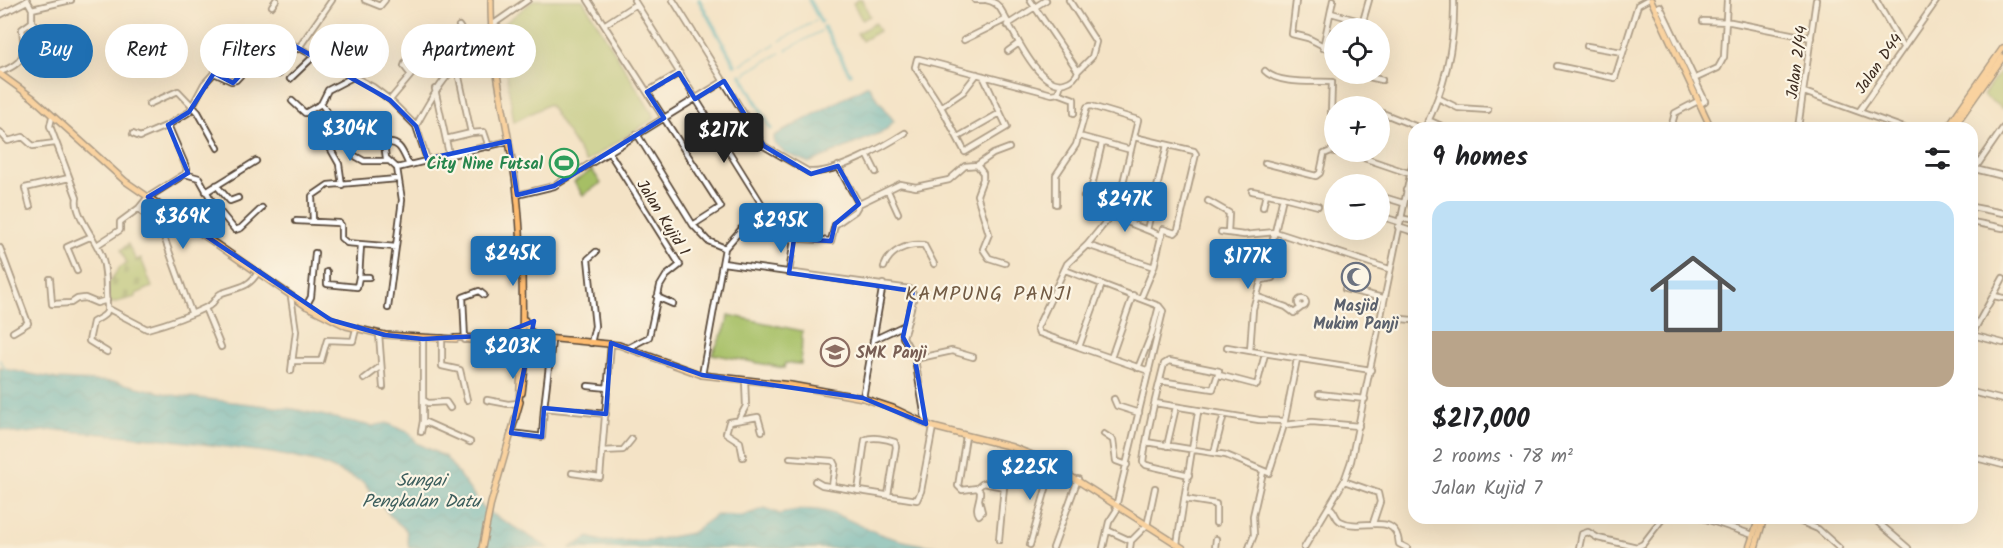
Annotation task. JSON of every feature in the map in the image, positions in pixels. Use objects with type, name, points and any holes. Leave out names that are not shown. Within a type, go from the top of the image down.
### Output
[{"type":"main road","points":[[491,0],[492,24]]},
{"type":"main road","points":[[1649,0],[1692,80],[1708,122]]},
{"type":"main road","points":[[1951,122],[2003,48]]},
{"type":"main road","points":[[1957,122],[2003,57]]},
{"type":"main road","points":[[0,73],[108,168],[147,197],[291,297],[356,329],[423,339],[541,338],[591,343]]},
{"type":"main road","points":[[482,548],[491,502],[519,403],[524,360],[522,252],[517,195],[499,78]]},
{"type":"main road","points":[[500,338],[517,330],[524,321]]},
{"type":"main road","points":[[524,321],[529,330],[541,338],[552,341],[611,344],[702,375],[791,385],[863,399],[892,408],[933,427],[1022,450],[1053,464],[1078,479],[1117,508],[1183,548]]},
{"type":"main road","points":[[500,338],[517,345],[524,360]]},
{"type":"main road","points":[[524,360],[530,345],[541,338]]},
{"type":"main road","points":[[1749,548],[1757,524]]},
{"type":"main road","points":[[1755,548],[1762,524]]},
{"type":"street","points":[[0,15],[27,0],[32,9],[32,22],[22,29],[25,51],[21,60],[0,73]]},
{"type":"street","points":[[32,9],[71,0]]},
{"type":"street","points":[[272,6],[276,0]]},
{"type":"street","points":[[309,53],[298,49],[332,0]]},
{"type":"street","points":[[365,0],[380,6],[386,0]]},
{"type":"street","points":[[493,24],[528,0]]},
{"type":"street","points":[[588,0],[722,207],[693,225]]},
{"type":"street","points":[[673,0],[764,146],[811,173],[838,166],[867,154],[905,133]]},
{"type":"street","points":[[975,0],[997,4],[1006,23],[1041,75],[1061,84],[1074,79],[1078,71],[1092,57],[1096,42],[1069,0]]},
{"type":"street","points":[[1030,0],[1078,71]]},
{"type":"street","points":[[964,40],[1006,23],[1046,0]]},
{"type":"street","points":[[1330,18],[1333,0]]},
{"type":"street","points":[[1364,18],[1369,0]]},
{"type":"street","points":[[1432,122],[1428,120],[1438,98],[1450,53],[1454,0]]},
{"type":"street","points":[[1557,66],[1613,79],[1617,75],[1622,52],[1638,5],[1649,0]]},
{"type":"street","points":[[1692,80],[1722,63],[1727,0]]},
{"type":"street","name":"Jalan 2/44","points":[[1799,122],[1816,0]]},
{"type":"street","points":[[1876,0],[1903,47]]},
{"type":"street","name":"Jalan D44","points":[[1860,110],[1937,0]]},
{"type":"street","points":[[1296,1],[1292,34],[1308,38],[1323,48],[1324,44]]},
{"type":"street","points":[[604,25],[635,2],[760,201],[759,209],[725,248],[702,375]]},
{"type":"street","points":[[1331,13],[1349,18]]},
{"type":"street","points":[[1703,21],[1725,22],[1811,38]]},
{"type":"street","points":[[1008,51],[1019,43]]},
{"type":"street","points":[[1587,46],[1622,52]]},
{"type":"street","points":[[965,165],[965,152],[941,107],[915,66],[917,60],[1058,93],[1074,99],[1074,113]]},
{"type":"street","points":[[290,79],[309,61]]},
{"type":"street","points":[[1266,71],[1270,76],[1279,78],[1332,82],[1332,96]]},
{"type":"street","points":[[646,92],[679,73]]},
{"type":"street","points":[[941,107],[963,93],[980,75]]},
{"type":"street","points":[[965,152],[1006,128],[980,75]]},
{"type":"street","points":[[133,134],[140,137],[168,125],[193,106],[204,84],[210,78]]},
{"type":"street","points":[[292,101],[303,113],[321,104],[328,90],[351,78]]},
{"type":"street","points":[[355,78],[373,87],[390,100],[416,126],[428,159]]},
{"type":"street","points":[[390,100],[408,78]]},
{"type":"street","points":[[416,126],[435,89],[444,78]]},
{"type":"street","points":[[459,78],[471,133]]},
{"type":"street","points":[[517,195],[549,189],[724,81]]},
{"type":"street","points":[[1058,93],[1061,84]]},
{"type":"street","points":[[435,89],[448,154]]},
{"type":"street","points":[[149,104],[178,91],[193,106],[218,148]]},
{"type":"street","points":[[1804,92],[1889,122]]},
{"type":"street","points":[[1438,98],[1458,108],[1488,110]]},
{"type":"street","points":[[1672,122],[1675,112],[1699,102]]},
{"type":"street","points":[[321,104],[334,121]]},
{"type":"street","points":[[1056,204],[1056,175],[1079,136],[1089,106],[1138,120],[1119,202],[1112,216],[1068,263],[1037,331],[1149,371]]},
{"type":"street","points":[[958,137],[1000,113]]},
{"type":"street","points":[[1390,116],[1408,123]]},
{"type":"street","points":[[52,117],[50,126],[77,198],[77,207],[97,245],[104,266],[109,309],[105,316],[93,322],[89,341],[107,352]]},
{"type":"street","points":[[97,245],[120,230],[120,222],[139,208],[147,197],[185,174],[187,169],[182,154],[168,125]]},
{"type":"street","points":[[1978,165],[2003,128]]},
{"type":"street","points":[[0,132],[8,141],[23,138],[33,146],[55,143]]},
{"type":"street","points":[[446,139],[484,132],[489,147]]},
{"type":"street","points":[[636,134],[693,225],[708,241],[725,248]]},
{"type":"street","points":[[1079,136],[1131,150]]},
{"type":"street","points":[[1134,137],[1194,151],[1196,156],[1178,230],[1175,232],[1163,229],[1154,267],[1142,298]]},
{"type":"street","points":[[397,168],[509,141]]},
{"type":"street","points":[[388,308],[402,200],[397,168],[388,161],[383,146],[393,142],[400,147],[409,165]]},
{"type":"street","points":[[1084,196],[1092,185],[1102,143]]},
{"type":"street","points":[[1147,230],[1167,145]]},
{"type":"street","points":[[330,148],[339,164],[342,185]]},
{"type":"street","points":[[741,229],[794,239],[832,240],[836,225],[855,211],[859,204],[901,183],[916,187],[950,180],[965,165],[977,165],[993,154],[1009,148]]},
{"type":"street","points":[[1264,164],[1316,176],[1320,173],[1324,154],[1331,151],[1358,156],[1408,174]]},
{"type":"street","name":"Jalan Kujid 1","points":[[609,152],[680,264],[679,268],[662,281],[649,337],[628,348]]},
{"type":"street","points":[[867,154],[876,172]]},
{"type":"street","points":[[355,156],[365,161],[388,161]]},
{"type":"street","points":[[206,192],[256,161]]},
{"type":"street","points":[[977,165],[983,172],[983,179],[976,195],[989,234],[983,249],[989,258],[1005,263]]},
{"type":"street","points":[[838,166],[859,204]]},
{"type":"street","points":[[1978,172],[2003,176]]},
{"type":"street","points":[[185,174],[199,178],[206,192],[235,230],[241,228],[262,208]]},
{"type":"street","points":[[30,207],[25,188],[69,178]]},
{"type":"street","points":[[313,221],[313,194],[327,186],[398,179]]},
{"type":"street","points":[[1304,548],[1344,481],[1365,399],[1383,298],[1408,184]]},
{"type":"street","points":[[216,185],[230,201],[238,198]]},
{"type":"street","points":[[888,191],[898,213]]},
{"type":"street","points":[[1252,191],[1318,206]]},
{"type":"street","points":[[1263,207],[1266,194]]},
{"type":"street","points":[[1250,351],[1253,309],[1283,197]]},
{"type":"street","points":[[1390,199],[1403,203]]},
{"type":"street","points":[[1208,201],[1228,213],[1228,233]]},
{"type":"street","points":[[1119,202],[1151,212]]},
{"type":"street","points":[[139,208],[164,237],[191,312]]},
{"type":"street","points":[[1978,208],[2003,213]]},
{"type":"street","points":[[1112,216],[1162,236]]},
{"type":"street","points":[[1390,219],[1408,228]]},
{"type":"street","points":[[296,221],[340,223],[342,240],[361,245],[396,247]]},
{"type":"street","points":[[1399,222],[1408,221]]},
{"type":"street","points":[[1978,223],[2003,228]]},
{"type":"street","points":[[1221,232],[1244,235],[1275,232],[1389,269]]},
{"type":"street","points":[[77,272],[68,247],[92,236]]},
{"type":"street","points":[[789,273],[794,239]]},
{"type":"street","points":[[884,267],[886,260],[897,250],[913,244],[924,244],[934,264]]},
{"type":"street","points":[[327,272],[329,285],[353,288],[358,285],[361,245]]},
{"type":"street","points":[[1087,245],[1154,267]]},
{"type":"street","points":[[0,248],[28,323],[13,332]]},
{"type":"street","points":[[591,343],[596,326],[588,259],[596,252]]},
{"type":"street","points":[[306,306],[311,297],[315,253]]},
{"type":"street","points":[[723,263],[883,284],[913,291],[913,300],[903,337],[915,359],[926,424]]},
{"type":"street","points":[[1065,270],[1142,298],[1160,306],[1163,311],[1117,508],[1107,530],[1103,548]]},
{"type":"street","points":[[109,309],[124,319],[136,321],[142,328],[147,329],[184,318],[191,312],[214,303],[221,293],[246,287],[258,272]]},
{"type":"street","points":[[359,277],[369,277]]},
{"type":"street","points":[[1262,280],[1267,277],[1272,279]]},
{"type":"street","points":[[1978,324],[2003,278]]},
{"type":"street","points":[[50,279],[52,304],[71,303],[85,298],[97,303],[107,300]]},
{"type":"street","points":[[863,399],[883,284]]},
{"type":"street","points":[[1079,347],[1102,284]]},
{"type":"street","points":[[1345,289],[1383,298]]},
{"type":"street","points":[[465,338],[463,297],[479,291],[484,295]]},
{"type":"street","points":[[1111,358],[1133,295]]},
{"type":"street","points":[[1994,296],[2003,298]]},
{"type":"street","points":[[291,297],[296,331],[291,371]]},
{"type":"street","points":[[657,297],[673,304]]},
{"type":"street","points":[[1258,297],[1286,307],[1300,306]]},
{"type":"street","points":[[1138,368],[1160,306]]},
{"type":"street","points":[[205,308],[221,347]]},
{"type":"street","points":[[1380,318],[1395,324],[1402,319],[1408,320]]},
{"type":"street","points":[[873,340],[907,324]]},
{"type":"street","points":[[292,362],[321,361],[327,340],[353,341],[356,329]]},
{"type":"street","points":[[379,334],[383,387]]},
{"type":"street","points":[[1978,337],[2003,343]]},
{"type":"street","points":[[442,338],[442,366],[460,370],[467,400]]},
{"type":"street","points":[[421,432],[423,339]]},
{"type":"street","points":[[511,433],[542,437],[552,341]]},
{"type":"street","points":[[572,473],[600,477],[611,344]]},
{"type":"street","points":[[1227,346],[1371,370]]},
{"type":"street","points":[[915,359],[952,351],[973,357]]},
{"type":"street","points":[[1219,375],[1257,385],[1265,354]]},
{"type":"street","points":[[1250,548],[1254,535],[1253,516],[1266,472],[1285,423],[1297,359]]},
{"type":"street","points":[[1160,381],[1213,389],[1219,375],[1216,368],[1167,361],[1160,381],[1146,442],[1144,464],[1189,475]]},
{"type":"street","points":[[364,379],[381,366]]},
{"type":"street","points":[[739,419],[746,406],[745,380]]},
{"type":"street","points":[[588,386],[608,388]]},
{"type":"street","points":[[1319,394],[1365,399]]},
{"type":"street","points":[[1978,394],[2003,400]]},
{"type":"street","points":[[1143,398],[1198,412],[1258,420],[1359,426]]},
{"type":"street","points":[[1114,399],[1117,406],[1139,413]]},
{"type":"street","points":[[423,400],[431,404],[447,403],[450,408]]},
{"type":"street","points":[[487,400],[508,404],[519,403]]},
{"type":"street","points":[[1167,446],[1176,407]]},
{"type":"street","points":[[544,408],[606,414]]},
{"type":"street","points":[[1177,544],[1198,412]]},
{"type":"street","points":[[1214,453],[1224,414]]},
{"type":"street","points":[[743,457],[740,442],[726,433],[729,422],[758,417],[762,431]]},
{"type":"street","points":[[423,421],[470,442]]},
{"type":"street","points":[[815,481],[858,491],[916,500],[920,498],[933,427]]},
{"type":"street","points":[[1104,434],[1112,438],[1116,461],[1127,465]]},
{"type":"street","points":[[966,436],[958,486],[962,490],[977,488],[982,483],[1004,487],[999,540]]},
{"type":"street","points":[[858,491],[865,440],[869,438],[889,440],[895,442],[896,447],[888,495]]},
{"type":"street","points":[[602,451],[623,450],[632,439]]},
{"type":"street","points":[[1146,442],[1230,457],[1266,472]]},
{"type":"street","points":[[790,458],[833,461],[835,465],[832,486]]},
{"type":"street","points":[[1978,459],[2003,465]]},
{"type":"street","points":[[1030,545],[1053,464]]},
{"type":"street","points":[[1053,548],[1078,479]]},
{"type":"street","points":[[1344,481],[1378,493],[1380,502],[1373,523]]},
{"type":"street","points":[[977,488],[981,493],[979,500]]},
{"type":"street","points":[[1130,548],[1131,542],[1147,526],[1155,488]]},
{"type":"street","points":[[1185,499],[1216,504],[1216,524]]},
{"type":"street","points":[[1329,507],[1341,522],[1352,525],[1373,523],[1396,530],[1399,544],[1407,548]]},
{"type":"street","points":[[1579,548],[1583,533],[1631,547],[1640,546],[1658,524]]},
{"type":"street","points":[[1720,524],[1753,536]]},
{"type":"street","points":[[1805,524],[1818,530],[1839,548]]},
{"type":"street","points":[[1880,524],[1908,548]]},
{"type":"street","points":[[1107,530],[1131,542]]},
{"type":"street","points":[[1215,548],[1216,539]]},
{"type":"street","points":[[1608,548],[1609,541]]},
{"type":"highlighted area","points":[[277,36],[390,100],[416,126],[427,159],[509,141],[517,195],[554,186],[664,118],[647,92],[679,73],[695,99],[724,81],[764,146],[811,174],[838,166],[859,204],[835,224],[831,241],[794,239],[789,273],[913,291],[903,337],[915,359],[926,424],[863,398],[702,375],[611,343],[606,414],[544,408],[542,437],[511,433],[534,321],[499,335],[423,339],[385,335],[331,320],[148,197],[188,173],[168,125],[189,112],[214,73],[233,83]]},
{"type":"green space","points":[[534,0],[583,0],[655,118],[586,162],[549,104],[514,122],[507,78],[536,78],[536,24],[504,24]]},
{"type":"green space","points":[[862,0],[870,16],[862,20],[853,3]]},
{"type":"green space","points":[[875,23],[879,31],[862,41],[857,33]]},
{"type":"green space","points":[[2003,67],[2003,109],[1983,95]]},
{"type":"green space","points":[[592,170],[601,183],[583,195],[574,182]]},
{"type":"green space","points":[[128,244],[136,260],[141,258],[152,287],[136,294],[136,297],[109,304],[107,285],[120,267],[127,264],[121,250]]},
{"type":"green space","points":[[729,315],[802,331],[801,364],[785,363],[784,368],[712,354],[725,329]]},
{"type":"water","points":[[868,85],[894,121],[885,131],[809,163],[785,153],[774,143],[774,136]]},
{"type":"water","name":"Sungai Pengkalan Datu","points":[[0,368],[57,379],[117,382],[172,395],[294,409],[372,426],[387,423],[410,433],[417,443],[446,457],[484,509],[549,548],[409,548],[406,530],[391,517],[363,482],[320,463],[272,453],[163,439],[54,430],[18,434],[0,429]]},
{"type":"water","points":[[765,508],[780,514],[795,510],[821,510],[888,537],[948,548],[569,548],[589,537],[602,541],[653,540],[691,533],[716,515],[742,516]]},
{"type":"waterway","points":[[699,0],[735,65]]},
{"type":"waterway","points":[[809,0],[821,22]]},
{"type":"waterway","points":[[780,41],[815,21]]},
{"type":"waterway","points":[[824,27],[850,74]]},
{"type":"waterway","points":[[786,50],[821,31]]},
{"type":"waterway","points":[[741,64],[775,44]]},
{"type":"waterway","points":[[746,75],[747,72],[780,53]]},
{"type":"waterway","points":[[741,75],[771,129]]},
{"type":"waterway","points":[[0,360],[6,370]]},
{"type":"place","name":"City Nine Futsal","points":[[564,163]]},
{"type":"place","name":"Masjid Mukim Panji","points":[[1356,277]]},
{"type":"place","name":"SMK Panji","points":[[835,352]]},
{"type":"district","name":"KAMPUNG PANJI","points":[[989,293]]}]
